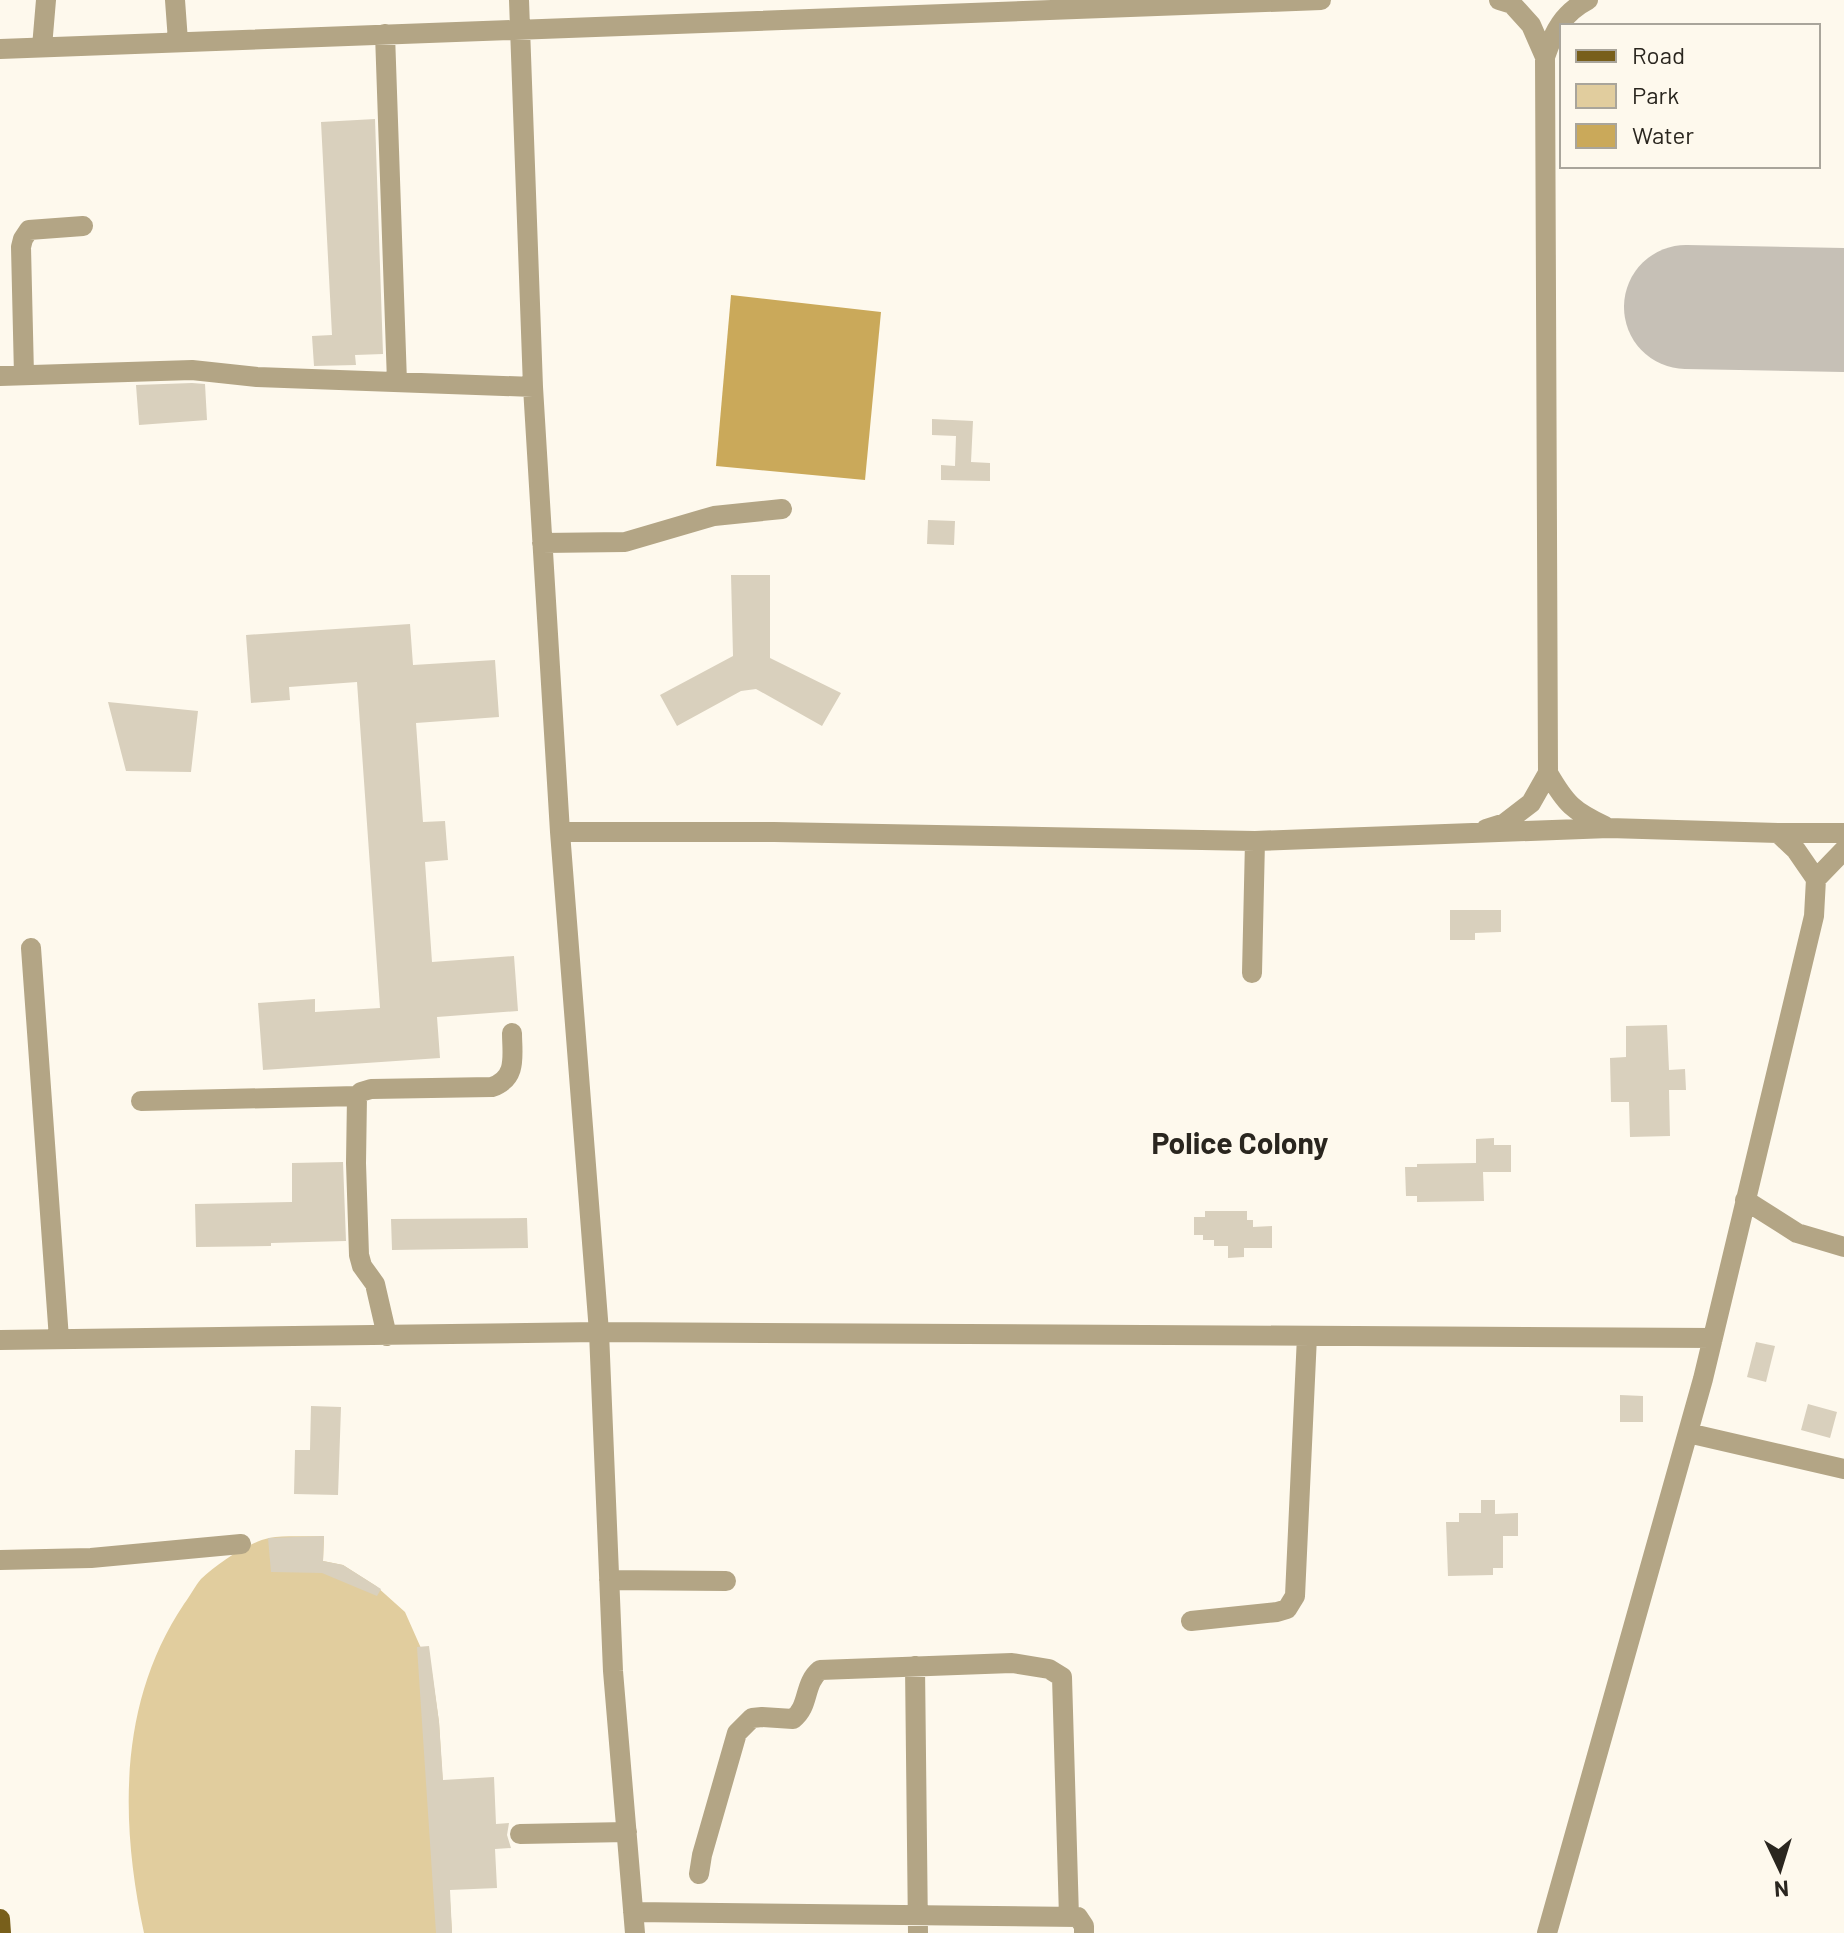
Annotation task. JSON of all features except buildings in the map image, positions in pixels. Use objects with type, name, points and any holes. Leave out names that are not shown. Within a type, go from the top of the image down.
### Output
[{"type":"main road","points":[[0,1919],[1,1933]]},
{"type":"street","points":[[42,47],[46,0]]},
{"type":"street","points":[[175,0],[178,41]]},
{"type":"street","points":[[519,0],[542,543],[560,832],[599,1332],[613,1671],[635,1933]]},
{"type":"street","points":[[0,49],[1198,2],[1321,0]]},
{"type":"street","points":[[1499,0],[1512,4],[1531,25],[1545,57]]},
{"type":"street","points":[[1560,24],[1573,8],[1588,0]]},
{"type":"street","points":[[1560,24],[1545,57],[1548,773],[1559,793],[1578,813],[1609,828]]},
{"type":"street","points":[[385,34],[397,382]]},
{"type":"street","points":[[24,375],[23,239],[29,230],[83,226]]},
{"type":"street","points":[[0,376],[192,370],[257,377],[533,387]]},
{"type":"street","points":[[542,543],[625,542],[714,516],[782,509]]},
{"type":"street","points":[[1469,834],[1505,823],[1531,803],[1548,773]]},
{"type":"street","points":[[560,832],[774,832],[1255,841],[1609,828],[1844,833]]},
{"type":"street","points":[[1547,1933],[1713,1338],[1814,916],[1816,879],[1796,850],[1778,833]]},
{"type":"street","points":[[1252,973],[1255,841]]},
{"type":"street","points":[[1816,879],[1844,850]]},
{"type":"street","points":[[31,948],[59,1339]]},
{"type":"street","points":[[141,1101],[357,1096],[371,1089],[492,1087],[503,1083],[509,1076],[512,1033]]},
{"type":"street","points":[[357,1096],[359,1255],[362,1266],[375,1284],[387,1336]]},
{"type":"street","points":[[1745,1200],[1797,1233],[1844,1247]]},
{"type":"street","points":[[0,1340],[599,1332],[1713,1338]]},
{"type":"street","points":[[1191,1621],[1277,1612],[1287,1609],[1295,1596],[1307,1336]]},
{"type":"street","points":[[1688,1433],[1844,1469]]},
{"type":"street","points":[[0,1560],[91,1558],[241,1544]]},
{"type":"street","points":[[609,1580],[726,1581]]},
{"type":"street","points":[[699,1874],[737,1733],[752,1718],[793,1719],[804,1705],[812,1677],[820,1670],[1012,1663],[1049,1669],[1062,1677],[1069,1917]]},
{"type":"street","points":[[915,1666],[917,1924]]},
{"type":"street","points":[[520,1834],[627,1832]]},
{"type":"street","points":[[633,1912],[917,1924],[1078,1917],[1084,1926],[1084,1933]]},
{"type":"green space","points":[[324,1536],[323,1561],[343,1565],[376,1586],[405,1612],[432,1673],[439,1722],[452,1933],[144,1933],[131,1849],[130,1764],[136,1722],[162,1642],[201,1579],[233,1555],[269,1538]]},
{"type":"water","points":[[731,295],[881,312],[865,480],[716,466]]},
{"type":"runway","points":[[1686,307],[1844,310]]},
{"type":"district","name":"Police Colony","points":[[1240,1142]]}]
